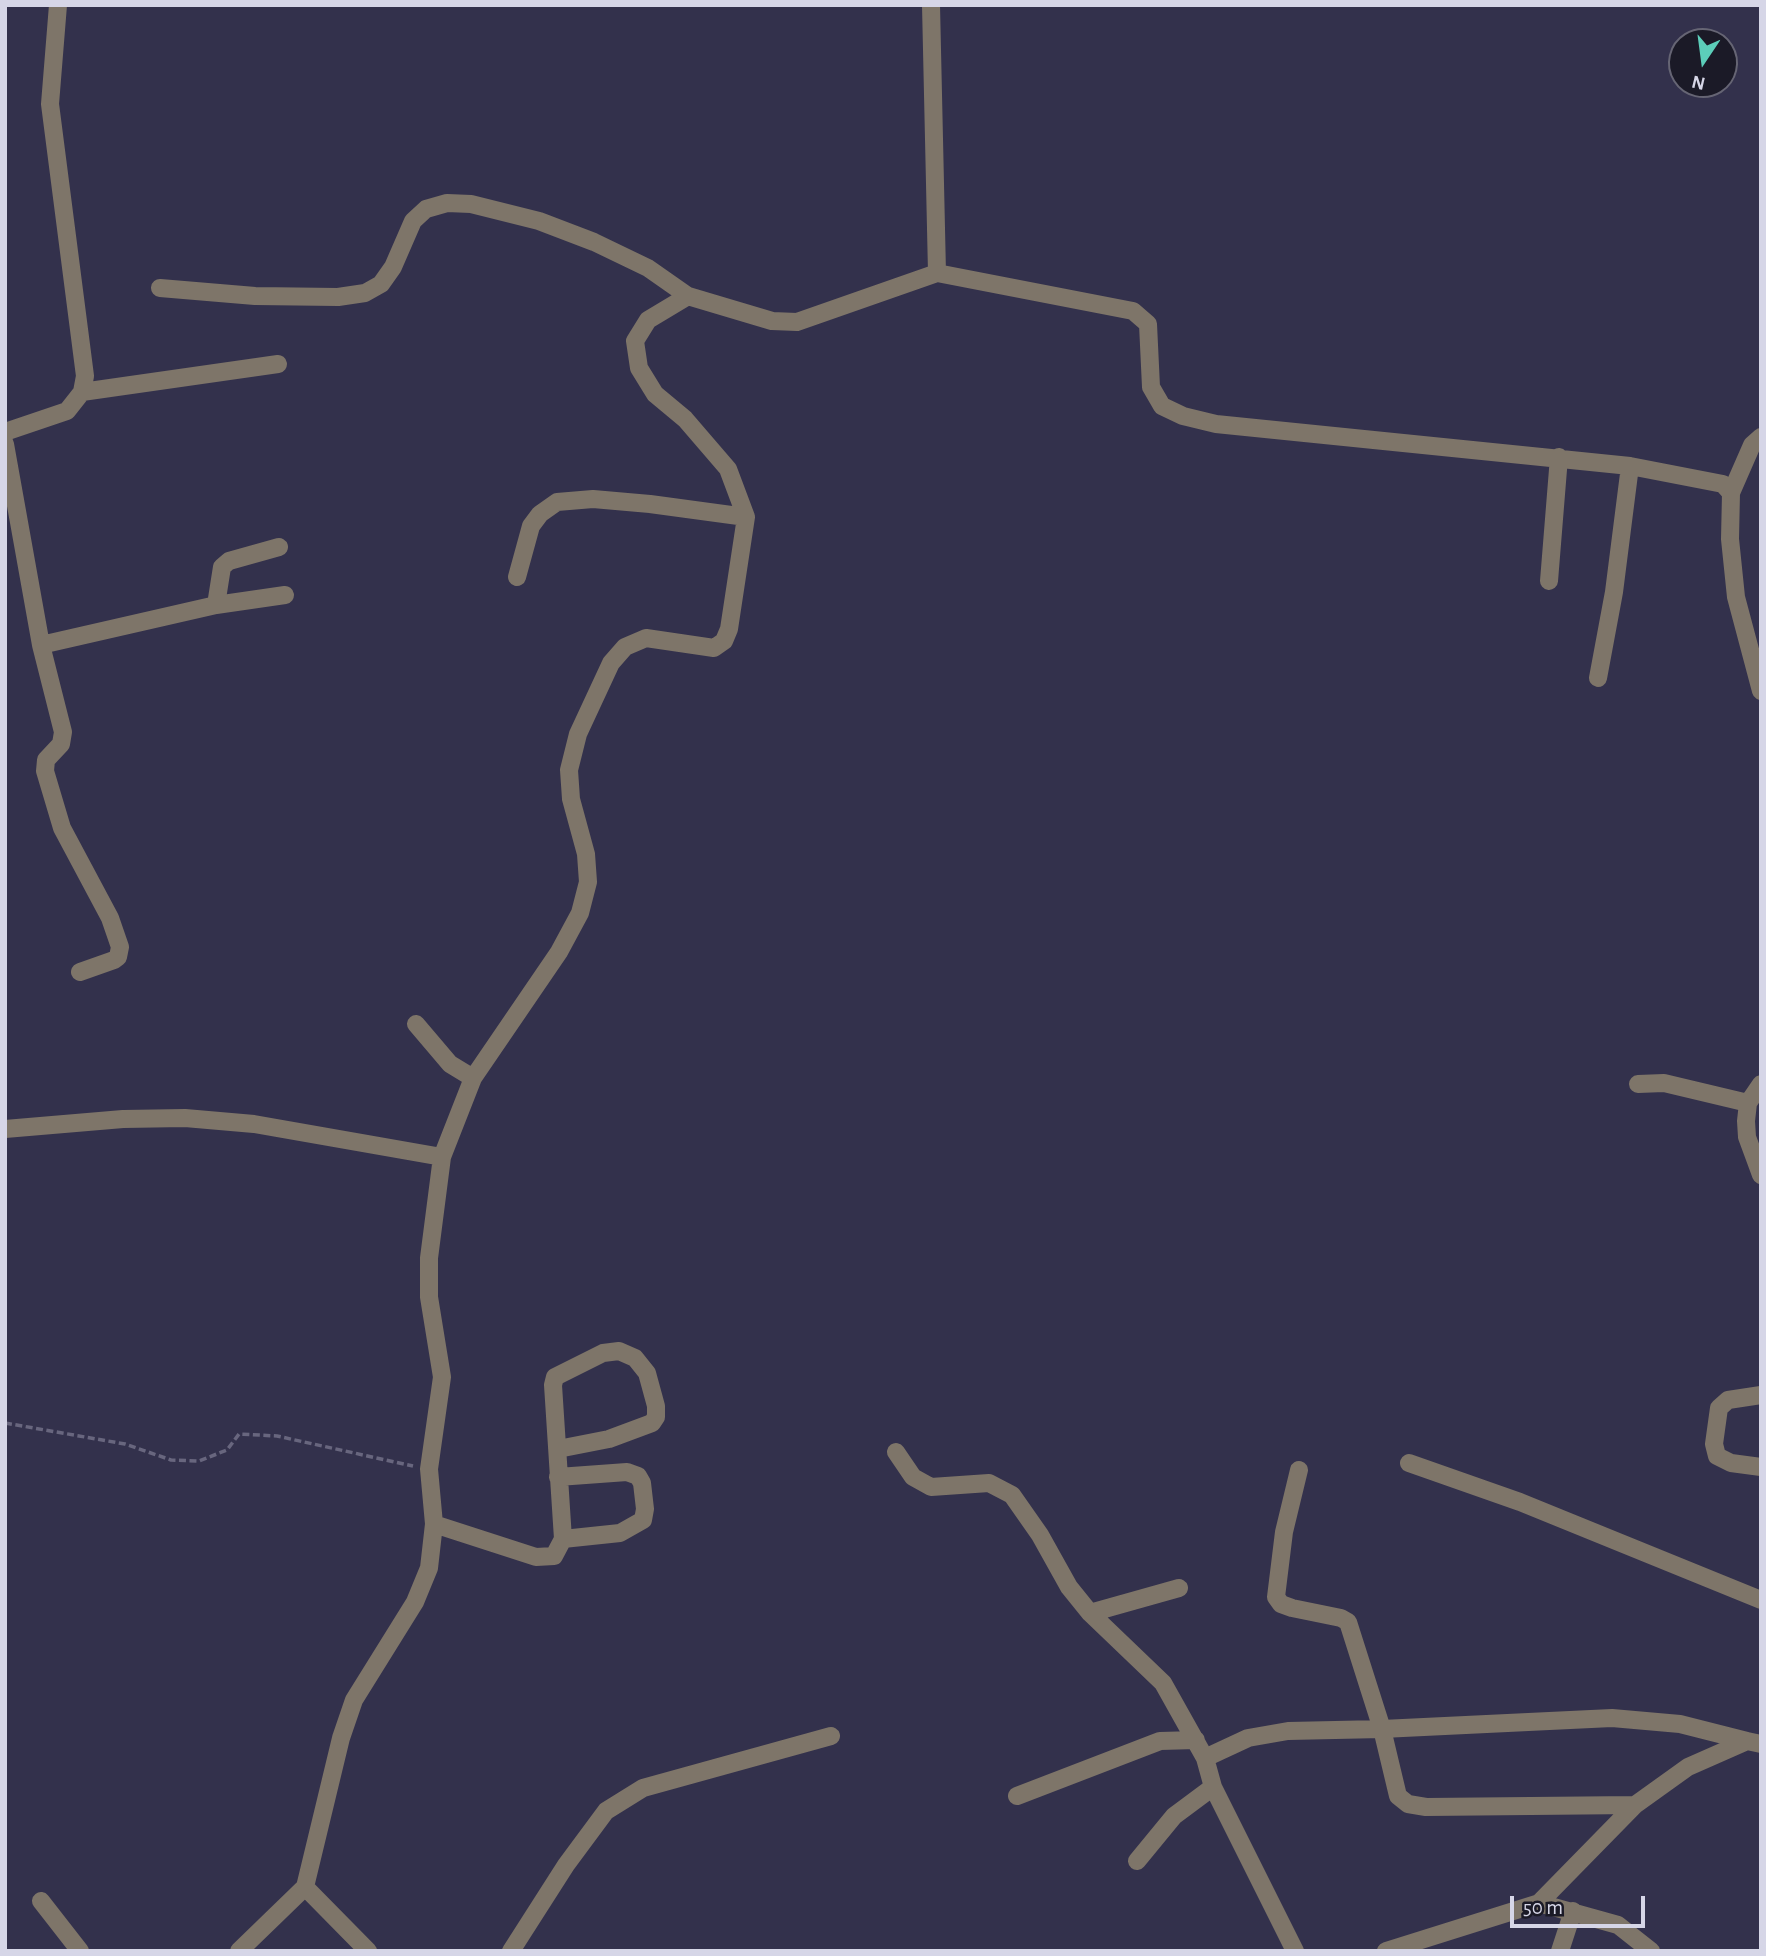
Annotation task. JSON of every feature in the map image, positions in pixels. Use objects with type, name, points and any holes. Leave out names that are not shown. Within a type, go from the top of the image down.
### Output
[{"type":"street","points":[[5,432],[68,411],[82,392],[84,354],[50,104],[58,5]]},
{"type":"street","points":[[931,5],[937,273]]},
{"type":"street","points":[[160,288],[255,296],[338,296],[365,293],[381,284],[394,267],[413,221],[426,209],[447,203],[471,204],[539,221],[594,242],[648,268],[688,296],[772,321],[797,322],[937,273],[1133,311],[1148,324],[1151,387],[1162,406],[1183,416],[1216,424],[1630,466],[1712,480],[1723,484],[1731,493]]},
{"type":"street","points":[[239,1951],[305,1887],[345,1725],[354,1700],[415,1602],[429,1568],[434,1524],[429,1469],[442,1377],[429,1297],[429,1258],[442,1157],[473,1079],[559,952],[580,913],[588,882],[586,854],[571,799],[569,770],[578,734],[611,663],[625,647],[646,638],[714,648],[724,641],[729,629],[746,517],[728,469],[685,419],[655,394],[639,368],[635,341],[648,320],[688,296]]},
{"type":"street","points":[[82,392],[278,364]]},
{"type":"street","points":[[1761,437],[1752,445],[1731,493],[1730,539],[1736,597],[1761,691]]},
{"type":"street","points":[[5,444],[41,645],[63,732],[61,744],[46,760],[44,771],[62,828],[110,918],[120,947],[118,957],[114,960],[80,972]]},
{"type":"street","points":[[1549,581],[1559,457]]},
{"type":"street","points":[[1598,678],[1614,592],[1630,466]]},
{"type":"street","points":[[517,577],[531,527],[540,513],[557,502],[593,499],[650,503],[746,517]]},
{"type":"street","points":[[216,605],[222,568],[229,561],[279,547]]},
{"type":"street","points":[[41,645],[216,605],[285,595]]},
{"type":"street","points":[[415,1024],[450,1064],[473,1079]]},
{"type":"street","points":[[1638,1084],[1664,1083],[1748,1103]]},
{"type":"street","points":[[1761,1084],[1748,1103],[1748,1137],[1761,1175]]},
{"type":"street","points":[[5,1129],[123,1119],[185,1118],[254,1124],[442,1157]]},
{"type":"street","points":[[434,1524],[545,1558],[554,1556],[563,1539],[558,1477],[555,1377],[603,1353],[619,1351],[635,1358],[646,1373],[656,1406],[652,1423],[610,1439],[558,1449]]},
{"type":"street","points":[[1761,1395],[1728,1400],[1718,1408],[1714,1444],[1717,1457],[1731,1463],[1761,1467]]},
{"type":"street","points":[[896,1452],[913,1477],[931,1488],[989,1483],[1013,1495],[1040,1535],[1069,1587],[1090,1613],[1163,1683],[1205,1758],[1213,1787],[1295,1951]]},
{"type":"street","points":[[1409,1463],[1520,1502],[1761,1600]]},
{"type":"street","points":[[1299,1470],[1284,1532],[1276,1597],[1281,1604],[1292,1608],[1341,1618],[1348,1622],[1382,1729],[1398,1796],[1408,1804],[1426,1807],[1635,1805]]},
{"type":"street","points":[[558,1477],[626,1472],[638,1476],[642,1483],[645,1510],[643,1520],[620,1534],[563,1539]]},
{"type":"street","points":[[1090,1613],[1179,1588]]},
{"type":"street","points":[[1205,1758],[1248,1738],[1288,1731],[1612,1718],[1680,1724],[1754,1742]]},
{"type":"street","points":[[511,1951],[566,1865],[606,1811],[643,1788],[831,1736]]},
{"type":"street","points":[[1017,1796],[1160,1741],[1196,1740]]},
{"type":"street","points":[[1386,1951],[1539,1903],[1635,1805],[1688,1767],[1754,1742]]},
{"type":"street","points":[[1137,1861],[1174,1816],[1213,1787]]},
{"type":"street","points":[[305,1887],[368,1951]]},
{"type":"street","points":[[41,1901],[80,1951]]},
{"type":"street","points":[[1539,1903],[1618,1925],[1651,1951]]},
{"type":"street","points":[[1560,1951],[1573,1911]]},
{"type":"path","points":[[5,1423],[125,1444],[171,1460],[199,1461],[227,1450],[239,1434],[277,1436],[429,1469]]}]
